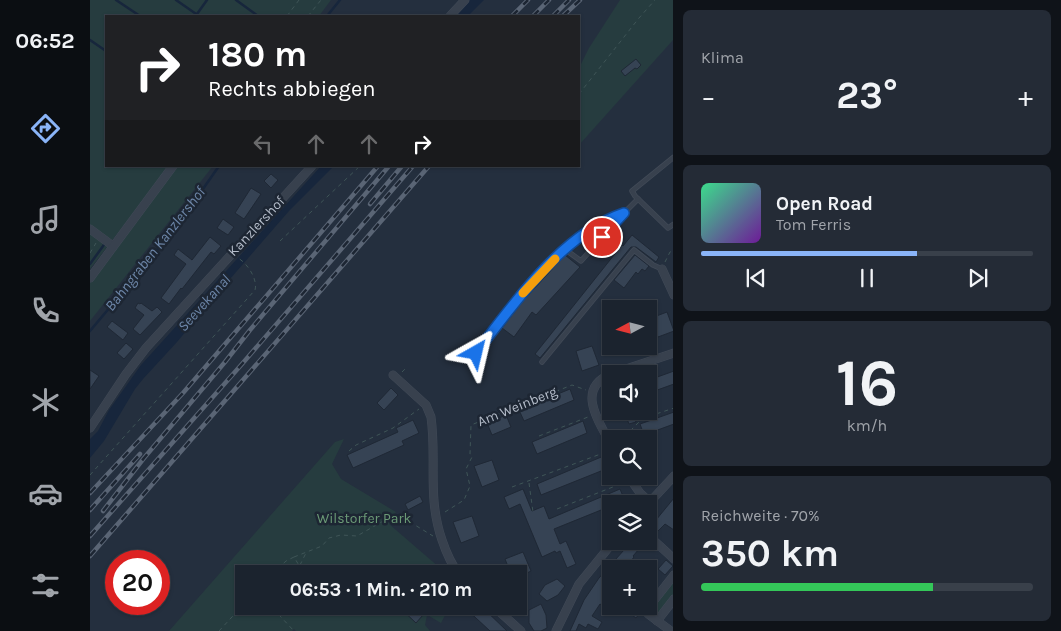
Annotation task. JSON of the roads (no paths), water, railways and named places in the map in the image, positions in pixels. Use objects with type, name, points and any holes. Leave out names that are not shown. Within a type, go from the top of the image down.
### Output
[{"type":"street","points":[[451,15],[466,0]]},
{"type":"street","points":[[90,278],[172,167]]},
{"type":"street","name":"Kanzlershof","points":[[90,428],[146,348],[311,167]]},
{"type":"street","points":[[90,229],[113,246]]},
{"type":"street","points":[[662,269],[673,293]]},
{"type":"street","points":[[604,430],[592,401],[592,392],[600,381],[605,376],[673,353]]},
{"type":"street","points":[[396,375],[426,405],[431,417],[432,492],[435,518],[448,556],[454,565]]},
{"type":"street","points":[[657,495],[672,480]]},
{"type":"street","points":[[657,543],[673,558]]},
{"type":"street","points":[[556,631],[579,584],[607,550]]},
{"type":"street","points":[[671,631],[648,614],[648,608],[673,576]]},
{"type":"street","points":[[657,621],[673,600]]},
{"type":"street","points":[[503,615],[521,631]]},
{"type":"lane","points":[[673,158],[632,191],[668,228],[673,225]]},
{"type":"lane","points":[[570,253],[581,261],[638,199]]},
{"type":"lane","points":[[476,353],[534,280],[560,254],[602,221],[624,213]]},
{"type":"lane","points":[[542,362],[634,250],[653,265],[662,269]]},
{"type":"water","points":[[469,0],[484,0],[469,15],[454,15]]},
{"type":"water","name":"Seevekanal","points":[[320,167],[333,167],[289,211],[143,379],[104,441],[90,458],[90,439],[98,431],[109,410],[141,365]]},
{"type":"waterway","points":[[116,0],[138,15]]},
{"type":"waterway","points":[[176,0],[198,15]]},
{"type":"waterway","points":[[197,14],[207,0]]},
{"type":"waterway","points":[[236,0],[257,15]]},
{"type":"waterway","name":"Bahngraben Kanzlershof","points":[[328,15],[340,0]]},
{"type":"waterway","points":[[90,40],[105,50]]},
{"type":"waterway","name":"Bahngraben Kanzlershof","points":[[90,331],[143,268],[189,209],[218,167]]},
{"type":"waterway","points":[[90,264],[106,242]]},
{"type":"railway","points":[[513,15],[528,0]]},
{"type":"railway","points":[[534,15],[549,0]]},
{"type":"railway","points":[[554,15],[569,0]]},
{"type":"railway","points":[[564,15],[580,0]]},
{"type":"railway","points":[[90,493],[183,393],[377,167]]},
{"type":"railway","points":[[103,511],[144,458],[250,330],[388,167]]},
{"type":"railway","points":[[370,204],[401,167]]},
{"type":"railway","points":[[90,536],[412,167]]},
{"type":"railway","points":[[90,556],[428,167]]},
{"type":"railway","points":[[90,510],[140,454]]},
{"type":"park label","name":"Wilstorfer Park","points":[[364,518]]}]
